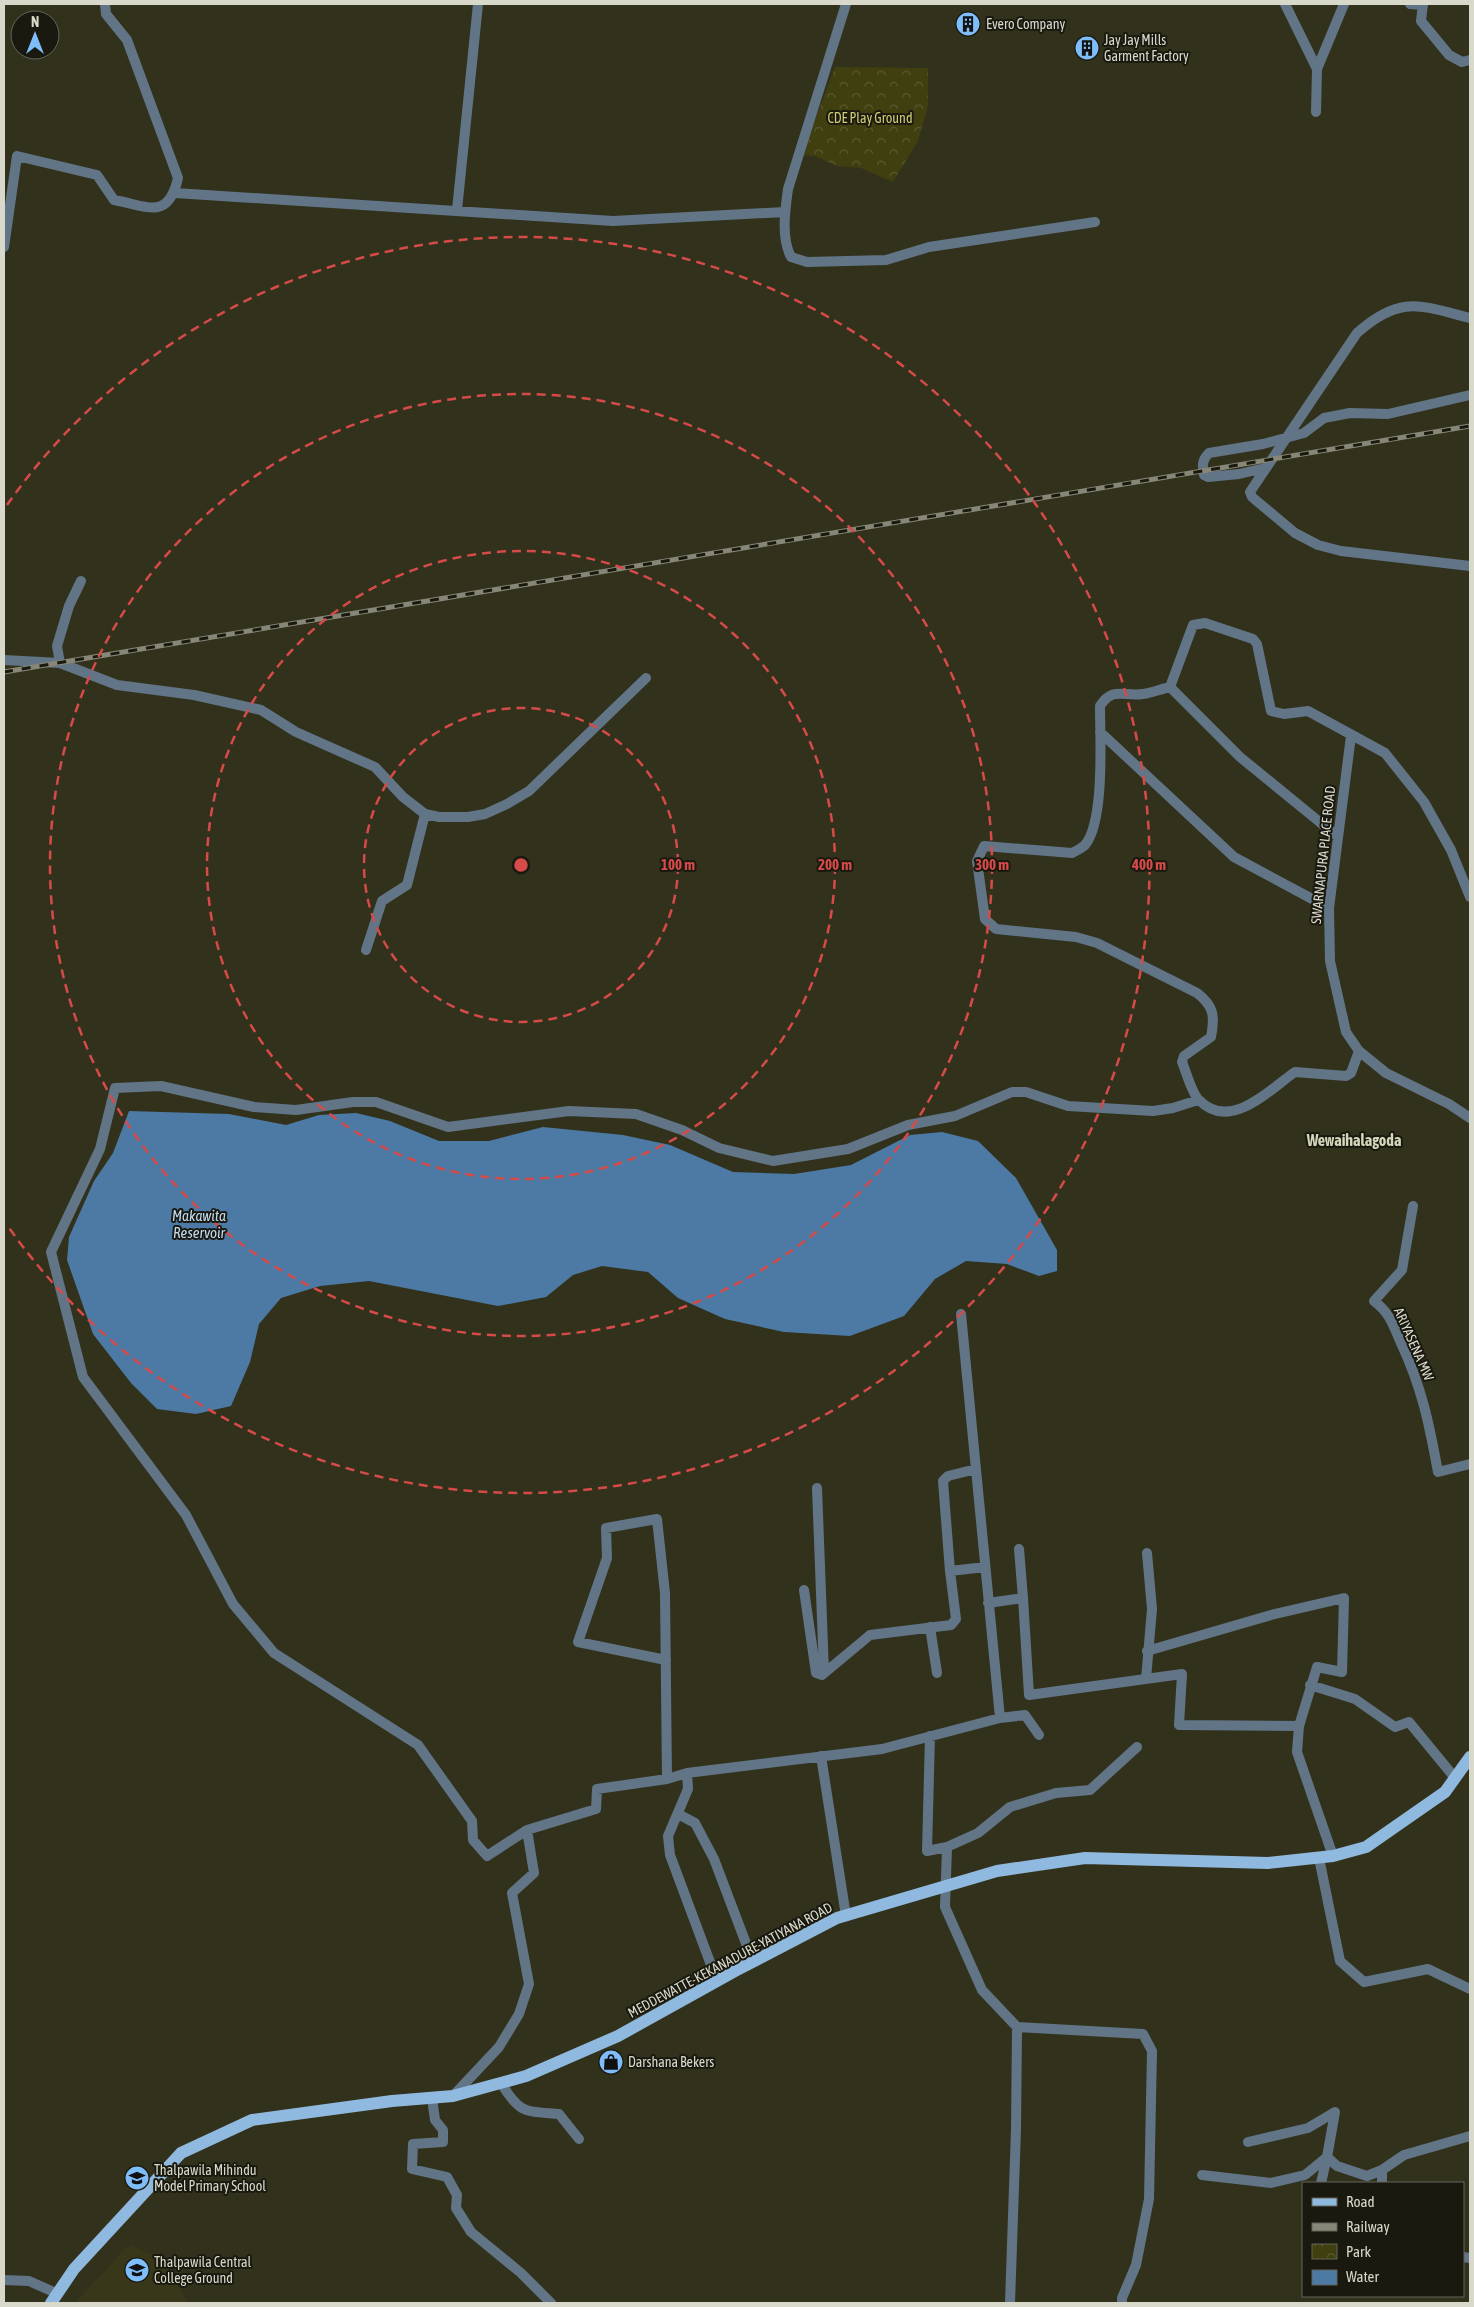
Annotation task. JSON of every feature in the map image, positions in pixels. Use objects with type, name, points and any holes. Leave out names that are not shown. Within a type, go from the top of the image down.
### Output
[{"type":"main road","name":"MEDDEWATTE-KEKANADURE-YATIYANA ROAD","points":[[53,2298],[74,2269],[181,2153],[252,2120],[453,2096],[526,2076],[618,2036],[734,1971],[837,1918],[997,1871],[1085,1858],[1268,1863],[1333,1856],[1366,1847],[1445,1792],[1470,1757]]},
{"type":"street","points":[[4,247],[17,156],[97,175],[114,200],[160,208],[170,203],[175,193],[178,178],[127,40],[106,14],[106,4]]},
{"type":"street","points":[[457,210],[478,4]]},
{"type":"street","points":[[846,4],[788,189],[785,212],[787,248],[791,257],[807,262],[886,260],[929,247],[1096,222]]},
{"type":"street","points":[[1285,4],[1317,69]]},
{"type":"street","points":[[1316,112],[1317,69],[1344,4]]},
{"type":"street","points":[[1410,4],[1423,5],[1421,21],[1449,55],[1462,62],[1470,60]]},
{"type":"street","points":[[175,193],[613,221],[785,212]]},
{"type":"street","points":[[1470,318],[1417,304],[1385,312],[1378,316],[1357,333],[1250,492],[1252,497],[1295,533],[1318,545],[1340,551],[1470,566]]},
{"type":"street","points":[[1265,468],[1239,474],[1208,477],[1204,475],[1202,465],[1204,457],[1214,451],[1304,433],[1324,418],[1350,413],[1388,414],[1470,394]]},
{"type":"street","points":[[60,663],[57,646],[69,606],[81,581]]},
{"type":"street","points":[[1170,687],[1194,625],[1205,623],[1253,639],[1257,644],[1271,711],[1284,714],[1308,711],[1385,753],[1424,802],[1451,850],[1470,897]]},
{"type":"street","points":[[4,660],[60,663],[117,685],[194,695],[261,710],[296,732],[375,767],[403,797],[425,814],[439,818],[486,814],[529,791],[646,678]]},
{"type":"street","points":[[1170,687],[1142,694],[1115,694],[1106,697],[1100,706],[1099,795],[1092,833],[1084,846],[1072,853],[984,846],[977,861],[985,919],[996,929],[1076,936],[1097,943],[1198,993],[1209,1002],[1214,1021],[1211,1037],[1184,1056],[1182,1062],[1198,1100],[1214,1111],[1229,1113],[1244,1108],[1295,1072],[1346,1076],[1351,1073],[1359,1051]]},
{"type":"street","points":[[1170,687],[1240,757],[1338,837]]},
{"type":"street","points":[[1100,732],[1234,857],[1329,908]]},
{"type":"street","name":"SWARNAPURA PLACE ROAD","points":[[1351,736],[1329,908],[1330,961],[1346,1032],[1359,1051],[1386,1073],[1450,1104],[1470,1118]]},
{"type":"street","points":[[366,950],[382,901],[407,885],[425,814]]},
{"type":"street","points":[[1039,1735],[1025,1715],[1000,1718],[882,1749],[687,1773],[667,1779],[597,1789],[596,1809],[527,1830],[487,1856],[473,1840],[472,1820],[418,1745],[274,1653],[233,1604],[186,1515],[83,1377],[51,1252],[100,1150],[115,1088],[160,1086],[254,1107],[296,1110],[353,1102],[376,1102],[448,1127],[569,1111],[636,1114],[682,1130],[719,1148],[773,1161],[848,1149],[908,1125],[955,1116],[1012,1092],[1026,1092],[1068,1106],[1153,1111],[1173,1108],[1198,1100]]},
{"type":"street","name":"ARIYASENA MW","points":[[1413,1206],[1402,1270],[1374,1301],[1386,1310],[1416,1375],[1426,1410],[1438,1472],[1470,1464]]},
{"type":"street","points":[[961,1314],[1000,1718]]},
{"type":"street","points":[[804,1590],[816,1673],[822,1675],[870,1635],[951,1625],[956,1619],[943,1481],[948,1476],[976,1469]]},
{"type":"street","points":[[817,1488],[824,1672]]},
{"type":"street","points":[[666,1660],[578,1642],[607,1558],[606,1528],[657,1519],[665,1593],[666,1622],[667,1779]]},
{"type":"street","points":[[1019,1549],[1029,1695],[1182,1674],[1179,1724],[1299,1726]]},
{"type":"street","points":[[1146,1678],[1152,1609],[1147,1553]]},
{"type":"street","points":[[950,1571],[985,1567]]},
{"type":"street","points":[[988,1603],[1023,1598]]},
{"type":"street","points":[[1147,1651],[1271,1615],[1344,1598],[1342,1672],[1317,1667],[1299,1726],[1297,1752],[1333,1856]]},
{"type":"street","points":[[930,1627],[937,1673]]},
{"type":"street","points":[[1310,1685],[1356,1699],[1395,1728],[1409,1722],[1455,1778]]},
{"type":"street","points":[[930,1736],[927,1851],[947,1847],[978,1832],[1010,1807],[1056,1793],[1090,1790],[1137,1747]]},
{"type":"street","points":[[821,1756],[846,1916]]},
{"type":"street","points":[[687,1773],[688,1789],[668,1836],[670,1855],[717,1981]]},
{"type":"street","points":[[678,1814],[695,1823],[714,1859],[747,1946],[734,1971]]},
{"type":"street","points":[[453,2096],[499,2047],[519,2014],[529,1984],[512,1892],[534,1873],[527,1830]]},
{"type":"street","points":[[947,1847],[945,1907],[982,1990],[1018,2027],[1143,2034],[1152,2050],[1149,2199],[1136,2265],[1122,2298],[1122,2303]]},
{"type":"street","points":[[1319,1858],[1340,1962],[1364,1982],[1428,1970],[1470,1989]]},
{"type":"street","points":[[1010,2303],[1018,2027]]},
{"type":"street","points":[[501,2083],[514,2103],[526,2111],[559,2114],[579,2139]]},
{"type":"street","points":[[432,2098],[435,2120],[443,2130],[443,2142],[413,2144],[412,2169],[447,2177],[457,2196],[456,2208],[471,2232],[521,2273],[551,2303]]},
{"type":"street","points":[[1248,2142],[1308,2128],[1335,2112],[1321,2182]]},
{"type":"street","points":[[1327,2157],[1337,2166],[1367,2176],[1382,2170],[1404,2155],[1470,2136]]},
{"type":"street","points":[[1202,2176],[1271,2183],[1305,2175],[1327,2157]]},
{"type":"street","points":[[1382,2170],[1382,2182]]},
{"type":"street","points":[[4,2280],[29,2281],[53,2298]]},
{"type":"shaded area","name":"Thalpawila Central College Ground","points":[[131,2245],[163,2260],[188,2303],[75,2303],[124,2250]]},
{"type":"green space","name":"CDE Play Ground","points":[[835,67],[928,68],[928,106],[918,141],[893,182],[861,168],[837,166],[815,156],[802,155]]},
{"type":"water","name":"Makawita Reservoir","points":[[129,1111],[229,1114],[286,1125],[319,1115],[356,1113],[390,1121],[439,1141],[489,1141],[543,1127],[623,1135],[670,1145],[733,1172],[794,1174],[851,1165],[910,1135],[942,1132],[978,1141],[1016,1178],[1057,1250],[1057,1271],[1039,1276],[1007,1264],[966,1261],[935,1279],[904,1316],[850,1336],[784,1332],[725,1319],[678,1298],[648,1272],[602,1266],[573,1275],[546,1297],[498,1306],[369,1281],[320,1286],[281,1298],[259,1324],[250,1362],[231,1406],[196,1414],[157,1409],[131,1383],[93,1334],[67,1260],[69,1237],[94,1181],[113,1153]]},
{"type":"railway","points":[[4,672],[1470,426]]},
{"type":"place","name":"Evero Company","points":[[968,24]]},
{"type":"place","name":"Jay Jay Mills Garment Factory","points":[[1087,48]]},
{"type":"place","name":"Darshana Bekers","points":[[611,2062]]},
{"type":"place","name":"Thalpawila Mihindu Model Primary School","points":[[137,2178]]},
{"type":"place","name":"Thalpawila Central College Ground","points":[[137,2270]]},
{"type":"district","name":"Wewaihalagoda","points":[[1354,1140]]}]
